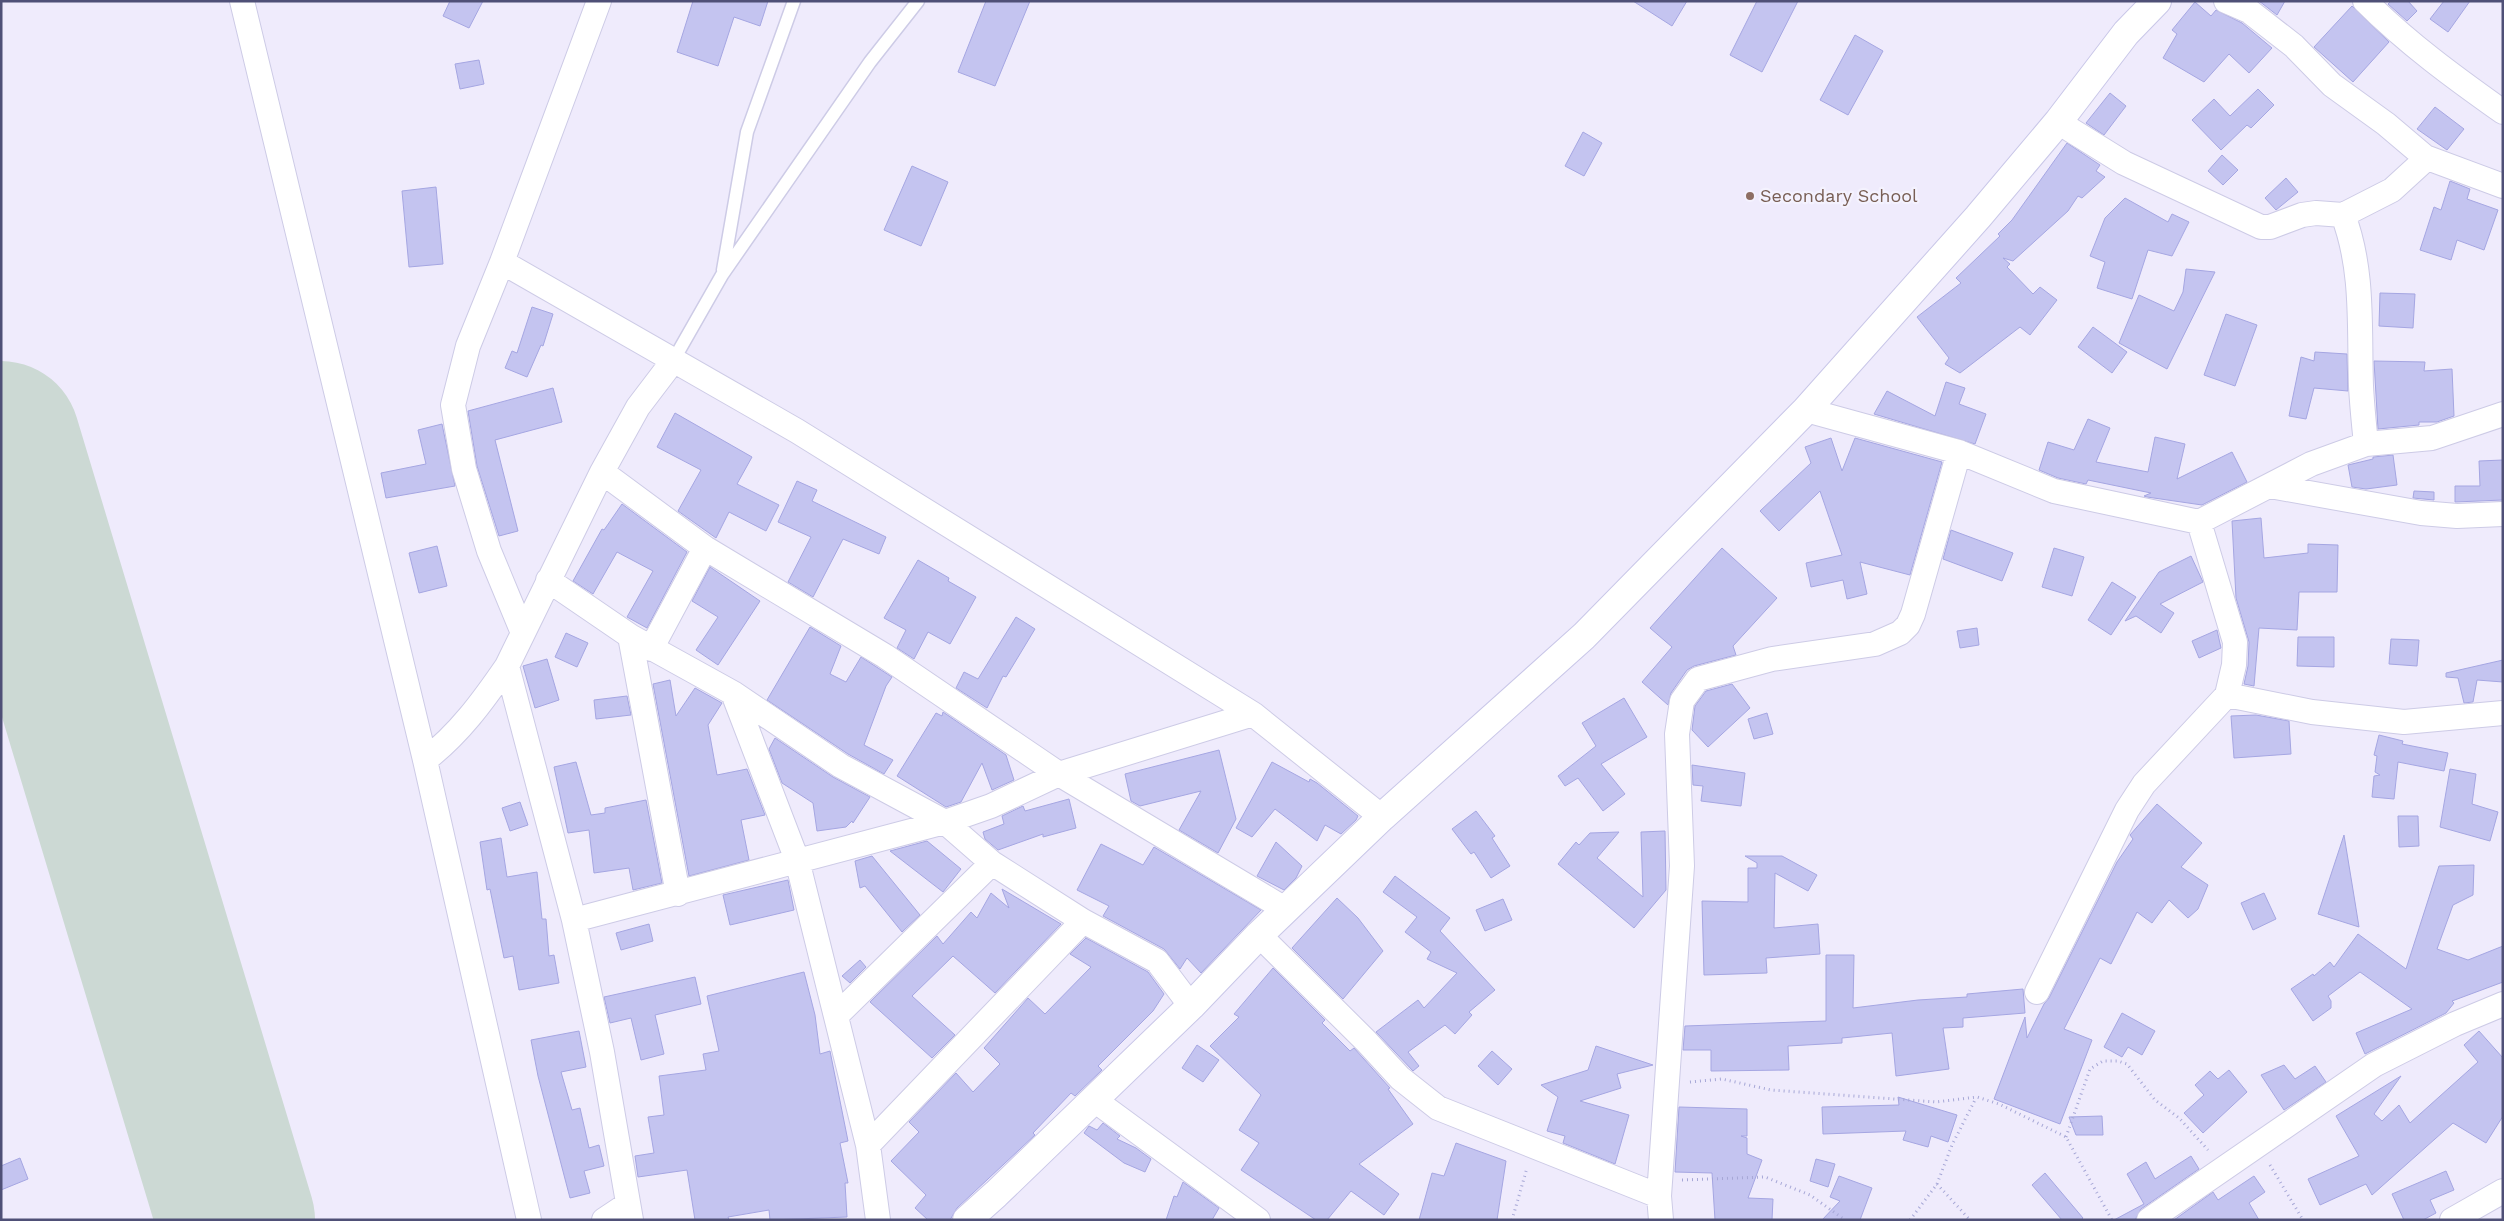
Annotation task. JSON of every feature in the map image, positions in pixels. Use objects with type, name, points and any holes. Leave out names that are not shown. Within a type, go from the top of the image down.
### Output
[{"type":"main road","points":[[967,1220],[1191,1006],[1285,909],[1382,817],[1584,636],[1806,410],[1871,340],[2058,122],[2126,33],[2157,1]]},
{"type":"street","points":[[242,1],[426,760],[529,1220]]},
{"type":"street","points":[[523,632],[489,551],[464,469],[453,405],[468,346],[502,262],[599,1]]},
{"type":"street","points":[[2226,1],[2249,10],[2294,46],[2332,85],[2386,124],[2427,158],[2503,186]]},
{"type":"street","points":[[2365,1],[2389,24],[2441,67],[2503,112]]},
{"type":"street","points":[[2058,122],[2124,163],[2253,224],[2270,227],[2302,215],[2316,213],[2343,215],[2392,190],[2427,158]]},
{"type":"street","points":[[2343,215],[2353,242],[2360,308],[2361,386],[2366,444]]},
{"type":"street","points":[[502,262],[797,431],[1253,714],[1382,817]]},
{"type":"street","points":[[426,760],[446,745],[467,721],[507,666],[602,472],[638,407],[673,361]]},
{"type":"street","points":[[1806,410],[1959,452],[2054,491],[2199,522],[2311,464],[2366,444],[2432,438],[2503,414]]},
{"type":"street","points":[[1661,1220],[1660,1189],[1682,866],[1677,734],[1682,701],[1698,679],[1772,658],[1875,644],[1900,633],[1908,624],[1913,614],[1959,452]]},
{"type":"street","points":[[602,472],[705,548],[885,656],[1059,774],[1285,909]]},
{"type":"street","points":[[2270,486],[2421,513],[2457,516],[2503,514]]},
{"type":"street","points":[[2037,992],[2127,810],[2144,784],[2227,695],[2234,665],[2235,642],[2199,522]]},
{"type":"street","points":[[651,649],[705,548]]},
{"type":"street","points":[[548,580],[630,636],[733,694],[841,766],[945,822],[992,863],[1083,920],[1157,961],[1191,1006]]},
{"type":"street","points":[[630,636],[678,894]]},
{"type":"street","points":[[507,666],[574,920],[602,1052],[630,1212],[604,1220]]},
{"type":"street","points":[[733,694],[797,860],[868,1146],[878,1220]]},
{"type":"street","points":[[2227,695],[2312,712],[2404,722],[2503,713]]},
{"type":"street","points":[[574,920],[945,822],[991,806],[1059,774],[1253,714]]},
{"type":"street","points":[[836,1015],[992,863]]},
{"type":"street","points":[[868,1146],[1083,920]]},
{"type":"street","points":[[1259,935],[1366,1041],[1400,1078],[1431,1103],[1449,1114],[1534,1146],[1660,1189]]},
{"type":"street","points":[[2149,1220],[2374,1065],[2455,1024],[2503,1004]]},
{"type":"street","points":[[1093,1099],[1258,1220]]},
{"type":"street","points":[[2452,1220],[2503,1191]]},
{"type":"lane","points":[[722,275],[748,132],[794,1]]},
{"type":"lane","points":[[673,361],[722,275],[870,62],[918,1]]},
{"type":"path","points":[[2066,1138],[2090,1069],[2103,1061],[2118,1061],[2127,1064],[2155,1100],[2179,1118],[2224,1168]]},
{"type":"path","points":[[1667,1084],[1722,1079],[1771,1090],[1885,1100],[1936,1102],[1977,1098],[2000,1104],[2024,1114],[2066,1138],[2112,1220]]},
{"type":"path","points":[[1910,1220],[1937,1184],[1952,1146],[1977,1098]]},
{"type":"path","points":[[1512,1220],[1534,1146]]},
{"type":"path","points":[[2258,1146],[2303,1220]]},
{"type":"path","points":[[1660,1189],[1764,1176],[1810,1195],[1845,1220]]},
{"type":"path","points":[[1937,1184],[1970,1220]]},
{"type":"building","points":[[450,1],[483,1],[469,28],[443,16]]},
{"type":"building","points":[[693,1],[768,1],[760,26],[734,17],[718,66],[677,52]]},
{"type":"building","points":[[986,1],[1030,1],[995,86],[958,72]]},
{"type":"building","points":[[1633,1],[1687,1],[1672,26]]},
{"type":"building","points":[[1757,1],[1798,1],[1762,72],[1730,55]]},
{"type":"building","points":[[2259,1],[2285,1],[2277,15]]},
{"type":"building","points":[[2391,1],[2408,1],[2417,11],[2407,21],[2388,4]]},
{"type":"building","points":[[2444,1],[2470,1],[2448,32],[2430,19]]},
{"type":"building","points":[[2195,2],[2211,16],[2216,10],[2242,23],[2272,48],[2249,73],[2229,54],[2204,82],[2163,58],[2177,34],[2172,30]]},
{"type":"building","points":[[2352,6],[2389,42],[2353,82],[2314,47]]},
{"type":"building","points":[[1855,35],[1883,51],[1848,115],[1820,100]]},
{"type":"building","points":[[479,60],[484,84],[460,89],[455,64]]},
{"type":"building","points":[[2258,89],[2274,105],[2251,128],[2247,125],[2221,150],[2192,120],[2214,99],[2230,116]]},
{"type":"building","points":[[2110,93],[2126,106],[2104,135],[2086,123]]},
{"type":"building","points":[[2435,107],[2464,129],[2447,150],[2417,129]]},
{"type":"building","points":[[1583,132],[1602,143],[1584,176],[1565,166]]},
{"type":"building","points":[[2067,143],[2100,165],[2096,171],[2105,177],[2082,198],[2078,196],[2068,211],[2013,261],[2003,258],[2010,264],[2007,267],[2033,294],[2040,287],[2057,300],[2030,335],[2020,327],[1960,373],[1945,364],[1949,358],[1917,317],[1961,283],[1956,278],[2000,236],[1998,234],[2012,220]]},
{"type":"building","points":[[2222,155],[2238,170],[2223,185],[2208,171]]},
{"type":"building","points":[[912,166],[948,182],[921,246],[884,230]]},
{"type":"building","points":[[2286,178],[2298,192],[2276,210],[2265,198]]},
{"type":"building","points":[[2450,181],[2470,189],[2467,199],[2498,210],[2484,250],[2457,240],[2451,260],[2420,250],[2434,207],[2441,210]]},
{"type":"building","points":[[436,187],[443,264],[409,267],[402,191]]},
{"type":"building","points":[[2125,198],[2168,222],[2172,214],[2189,222],[2172,256],[2148,250],[2132,299],[2097,288],[2105,262],[2090,256],[2105,218]]},
{"type":"building","points":[[2186,269],[2215,272],[2167,369],[2119,343],[2139,295],[2174,311],[2183,292]]},
{"type":"building","points":[[2380,293],[2415,294],[2413,328],[2379,326]]},
{"type":"building","points":[[532,307],[553,314],[543,346],[541,345],[527,377],[505,368],[512,351],[517,353]]},
{"type":"building","points":[[2226,314],[2257,325],[2235,386],[2204,375]]},
{"type":"building","points":[[2093,327],[2127,352],[2112,373],[2078,347]]},
{"type":"building","points":[[2315,352],[2347,354],[2348,391],[2314,388],[2306,419],[2289,416],[2301,357],[2314,361]]},
{"type":"building","points":[[2374,361],[2425,362],[2424,371],[2452,369],[2454,416],[2437,422],[2419,422],[2419,425],[2378,429]]},
{"type":"building","points":[[1946,382],[1965,388],[1959,404],[1986,414],[1975,444],[1874,414],[1887,391],[1935,416]]},
{"type":"building","points":[[553,388],[562,422],[495,440],[518,531],[499,536],[477,466],[468,411]]},
{"type":"building","points":[[675,413],[752,457],[737,484],[779,505],[766,531],[729,512],[716,538],[678,511],[701,470],[657,447]]},
{"type":"building","points":[[2088,419],[2110,428],[2096,462],[2148,472],[2155,437],[2185,444],[2177,479],[2232,452],[2247,482],[2202,505],[2147,497],[2144,496],[2151,493],[2088,480],[2086,484],[2058,478],[2039,470],[2048,442],[2074,450]]},
{"type":"building","points":[[442,424],[455,486],[386,498],[381,473],[426,464],[418,430]]},
{"type":"building","points":[[1831,438],[1842,471],[1855,438],[1942,462],[1910,575],[1860,562],[1867,594],[1847,599],[1843,580],[1811,587],[1806,563],[1842,555],[1820,491],[1779,531],[1760,511],[1811,463],[1805,447]]},
{"type":"building","points":[[2393,455],[2397,485],[2366,489],[2352,487],[2348,465],[2373,459],[2373,457]]},
{"type":"building","points":[[2503,460],[2503,500],[2455,502],[2455,486],[2480,486],[2479,461]]},
{"type":"building","points":[[797,481],[817,490],[812,501],[886,537],[879,554],[843,539],[813,597],[788,582],[811,537],[778,522]]},
{"type":"building","points":[[2414,491],[2434,492],[2434,500],[2413,498]]},
{"type":"building","points":[[622,504],[687,552],[647,628],[627,617],[653,571],[617,552],[593,594],[573,581],[602,529],[604,530]]},
{"type":"building","points":[[2261,518],[2264,558],[2308,553],[2308,544],[2338,545],[2337,592],[2299,592],[2297,630],[2259,628],[2254,686],[2244,684],[2248,666],[2249,642],[2236,598],[2232,521]]},
{"type":"building","points":[[1951,530],[2013,553],[2002,581],[1943,559]]},
{"type":"building","points":[[437,546],[447,586],[419,593],[409,553]]},
{"type":"building","points":[[1722,548],[1777,598],[1733,646],[1736,655],[1694,666],[1687,670],[1671,693],[1668,705],[1642,682],[1672,647],[1650,628]]},
{"type":"building","points":[[2054,548],[2084,557],[2072,596],[2042,587]]},
{"type":"building","points":[[2191,556],[2203,582],[2160,604],[2174,613],[2161,633],[2136,616],[2125,621],[2159,572]]},
{"type":"building","points":[[918,560],[949,578],[948,581],[976,597],[950,644],[928,632],[914,659],[897,648],[906,630],[884,618]]},
{"type":"building","points":[[710,567],[760,601],[718,665],[696,650],[718,617],[692,601]]},
{"type":"building","points":[[2112,582],[2136,597],[2111,635],[2088,620]]},
{"type":"building","points":[[1016,617],[1035,629],[1006,677],[1003,676],[987,708],[956,688],[964,672],[978,679]]},
{"type":"building","points":[[810,627],[841,646],[830,674],[846,682],[861,657],[892,677],[886,686],[864,745],[893,760],[884,774],[848,754],[767,700]]},
{"type":"building","points":[[1977,628],[1979,645],[1960,648],[1957,631]]},
{"type":"building","points":[[2217,630],[2221,648],[2199,658],[2192,641]]},
{"type":"building","points":[[566,633],[588,643],[577,667],[555,657]]},
{"type":"building","points":[[2298,637],[2334,637],[2334,667],[2297,666]]},
{"type":"building","points":[[2391,639],[2419,640],[2417,666],[2389,664]]},
{"type":"building","points":[[547,659],[559,700],[535,708],[523,666]]},
{"type":"building","points":[[2503,660],[2503,682],[2477,680],[2473,702],[2464,703],[2458,678],[2446,677],[2446,673]]},
{"type":"building","points":[[670,680],[676,716],[695,688],[722,703],[708,725],[717,775],[747,769],[765,815],[741,820],[749,860],[689,876],[653,684]]},
{"type":"building","points":[[1732,684],[1750,708],[1708,747],[1692,730],[1695,706],[1706,691]]},
{"type":"building","points":[[627,696],[631,715],[596,719],[594,700]]},
{"type":"building","points":[[1624,698],[1647,737],[1601,764],[1625,794],[1603,811],[1578,778],[1565,786],[1558,776],[1596,746],[1582,723]]},
{"type":"building","points":[[943,712],[1006,755],[1014,780],[992,790],[982,763],[961,802],[946,807],[897,776],[936,713],[942,716]]},
{"type":"building","points":[[1767,713],[1773,734],[1754,739],[1748,719]]},
{"type":"building","points":[[2256,715],[2289,721],[2291,754],[2234,758],[2231,716]]},
{"type":"building","points":[[2379,735],[2403,741],[2402,744],[2448,753],[2444,771],[2398,762],[2394,799],[2372,797],[2374,776],[2380,775],[2375,772],[2377,756],[2374,755]]},
{"type":"building","points":[[775,738],[833,777],[870,797],[853,823],[852,821],[846,827],[817,831],[813,803],[782,783],[769,749]]},
{"type":"building","points":[[1219,750],[1236,819],[1218,853],[1179,830],[1201,791],[1140,806],[1131,801],[1125,774]]},
{"type":"building","points":[[576,762],[591,815],[605,813],[605,808],[646,800],[662,883],[633,890],[629,868],[594,873],[589,830],[568,833],[554,767]]},
{"type":"building","points":[[1272,762],[1309,782],[1310,779],[1317,783],[1358,816],[1356,820],[1341,834],[1325,825],[1317,841],[1275,809],[1252,837],[1236,828]]},
{"type":"building","points":[[1692,765],[1745,773],[1741,806],[1701,801],[1703,786],[1693,785]]},
{"type":"building","points":[[2450,769],[2476,774],[2472,804],[2498,812],[2490,841],[2440,827]]},
{"type":"building","points":[[1069,799],[1076,828],[1043,837],[1043,834],[998,850],[985,839],[983,832],[1004,824],[1002,816],[1023,806],[1025,811]]},
{"type":"building","points":[[520,802],[528,825],[510,831],[502,808]]},
{"type":"building","points":[[2157,804],[2202,843],[2181,867],[2208,885],[2198,909],[2188,918],[2169,900],[2152,923],[2137,912],[2111,964],[2100,958],[2064,1029],[2092,1040],[2060,1124],[1994,1099],[2025,1017],[2027,1038],[2117,862],[2133,839],[2130,835]]},
{"type":"building","points":[[1476,811],[1495,836],[1492,838],[1510,866],[1491,878],[1474,852],[1471,854],[1452,829]]},
{"type":"building","points":[[2398,816],[2418,816],[2419,846],[2399,847]]},
{"type":"building","points":[[1665,831],[1666,890],[1634,928],[1558,864],[1576,842],[1579,845],[1590,833],[1619,832],[1597,858],[1643,897],[1641,832]]},
{"type":"building","points":[[2344,835],[2354,896],[2359,927],[2318,914]]},
{"type":"building","points":[[501,838],[507,877],[537,872],[542,919],[546,919],[549,956],[554,955],[559,983],[519,990],[513,956],[504,958],[490,889],[487,890],[480,842]]},
{"type":"building","points":[[927,841],[961,869],[943,892],[890,851]]},
{"type":"building","points":[[1276,842],[1302,866],[1296,878],[1284,890],[1257,876]]},
{"type":"building","points":[[1101,844],[1143,865],[1154,847],[1261,910],[1201,973],[1187,958],[1180,969],[1164,949],[1103,916],[1109,906],[1077,890]]},
{"type":"building","points":[[872,856],[920,915],[902,932],[865,886],[860,888],[855,861]]},
{"type":"building","points":[[1745,856],[1782,856],[1817,875],[1808,891],[1775,873],[1774,928],[1818,924],[1820,954],[1766,958],[1767,973],[1704,975],[1702,901],[1748,902],[1748,868],[1757,868],[1757,863]]},
{"type":"building","points":[[2474,865],[2473,895],[2453,905],[2437,949],[2468,960],[2503,946],[2503,982],[2452,1001],[2454,1003],[2446,1013],[2365,1054],[2356,1033],[2412,1009],[2360,972],[2328,996],[2331,1001],[2331,1008],[2313,1021],[2291,989],[2313,974],[2314,976],[2330,962],[2334,967],[2358,934],[2406,969],[2439,866]]},
{"type":"building","points":[[1395,876],[1450,918],[1440,931],[1495,990],[1469,1012],[1472,1015],[1455,1034],[1445,1025],[1408,1052],[1419,1066],[1413,1071],[1376,1032],[1418,1000],[1424,1008],[1457,973],[1427,959],[1431,952],[1405,932],[1417,917],[1383,892]]},
{"type":"building","points":[[788,880],[794,910],[730,925],[723,895]]},
{"type":"building","points":[[1002,889],[1061,924],[995,993],[953,956],[912,996],[955,1035],[932,1058],[870,1002],[937,936],[943,944],[971,912],[977,918],[991,893],[1009,908]]},
{"type":"building","points":[[2264,893],[2276,919],[2253,930],[2241,903]]},
{"type":"building","points":[[1337,898],[1358,918],[1383,951],[1343,999],[1292,948]]},
{"type":"building","points":[[1503,899],[1512,920],[1485,931],[1476,910]]},
{"type":"building","points":[[649,924],[653,941],[621,950],[616,933]]},
{"type":"building","points":[[1086,938],[1148,972],[1164,994],[1153,1011],[1098,1066],[1102,1070],[1075,1096],[1071,1093],[1033,1133],[1035,1135],[957,1208],[950,1220],[928,1220],[915,1208],[926,1195],[891,1161],[919,1132],[909,1122],[956,1073],[973,1092],[1000,1064],[984,1048],[1028,998],[1045,1014],[1091,967],[1070,954]]},
{"type":"building","points":[[1826,955],[1854,955],[1853,1008],[1918,1000],[1967,997],[1967,994],[2023,989],[2025,1013],[1963,1018],[1963,1027],[1943,1028],[1949,1069],[1896,1076],[1892,1033],[1842,1038],[1842,1043],[1788,1046],[1789,1070],[1711,1071],[1711,1050],[1683,1050],[1685,1026],[1826,1021]]},
{"type":"building","points":[[860,960],[866,967],[850,983],[842,976]]},
{"type":"building","points":[[1273,968],[1325,1020],[1322,1023],[1350,1051],[1354,1048],[1390,1088],[1388,1089],[1413,1124],[1359,1164],[1399,1194],[1384,1215],[1351,1191],[1327,1220],[1316,1220],[1241,1170],[1259,1143],[1239,1130],[1261,1095],[1210,1046],[1239,1017],[1234,1014]]},
{"type":"building","points":[[804,972],[815,1015],[820,1054],[830,1051],[848,1141],[840,1143],[848,1183],[845,1183],[847,1217],[770,1220],[769,1210],[728,1217],[729,1220],[695,1220],[687,1170],[638,1177],[635,1156],[654,1153],[648,1117],[664,1115],[659,1076],[706,1070],[703,1054],[719,1051],[707,996]]},
{"type":"building","points":[[695,977],[701,1004],[655,1015],[664,1054],[641,1060],[631,1018],[610,1023],[604,997]]},
{"type":"building","points":[[2122,1013],[2155,1031],[2142,1055],[2128,1047],[2122,1057],[2104,1047]]},
{"type":"building","points":[[579,1031],[586,1067],[561,1072],[572,1110],[580,1108],[589,1148],[599,1145],[604,1166],[584,1171],[590,1193],[570,1198],[538,1076],[531,1040]]},
{"type":"building","points":[[2479,1031],[2503,1058],[2503,1116],[2486,1143],[2453,1123],[2372,1195],[2366,1184],[2320,1205],[2308,1179],[2359,1156],[2336,1116],[2401,1076],[2374,1114],[2382,1121],[2399,1105],[2410,1123],[2478,1062],[2464,1045]]},
{"type":"building","points":[[1197,1045],[1219,1060],[1203,1082],[1182,1068]]},
{"type":"building","points":[[1596,1046],[1653,1065],[1617,1074],[1621,1088],[1580,1101],[1629,1115],[1615,1164],[1563,1143],[1565,1136],[1547,1131],[1558,1097],[1541,1085],[1588,1070]]},
{"type":"building","points":[[1492,1051],[1512,1069],[1498,1085],[1478,1066]]},
{"type":"building","points":[[2284,1065],[2295,1079],[2315,1066],[2326,1082],[2284,1110],[2261,1075]]},
{"type":"building","points":[[2229,1070],[2247,1092],[2203,1133],[2184,1113],[2204,1095],[2195,1085],[2210,1071],[2218,1079]]},
{"type":"building","points":[[1898,1097],[1957,1115],[1948,1142],[1931,1136],[1928,1147],[1903,1140],[1906,1131],[1823,1134],[1822,1107],[1899,1105]]},
{"type":"building","points":[[1679,1107],[1747,1109],[1747,1136],[1741,1136],[1747,1138],[1747,1154],[1762,1160],[1748,1198],[1773,1199],[1772,1220],[1715,1220],[1712,1173],[1675,1172]]},
{"type":"building","points":[[2102,1116],[2103,1135],[2076,1135],[2069,1117]]},
{"type":"building","points":[[1103,1123],[1120,1136],[1117,1139],[1136,1148],[1151,1159],[1145,1172],[1124,1163],[1084,1133],[1089,1126],[1097,1130]]},
{"type":"building","points":[[1456,1143],[1506,1161],[1497,1220],[1419,1220],[1432,1173],[1444,1176]]},
{"type":"building","points":[[2191,1156],[2199,1169],[2141,1209],[2135,1220],[2114,1220],[2144,1204],[2127,1174],[2146,1162],[2155,1179]]},
{"type":"building","points":[[20,1158],[28,1179],[1,1190],[1,1166]]},
{"type":"building","points":[[1816,1159],[1835,1164],[1828,1187],[1810,1181]]},
{"type":"building","points":[[2446,1171],[2454,1190],[2430,1200],[2436,1213],[2423,1220],[2404,1220],[2392,1194]]},
{"type":"building","points":[[2045,1173],[2083,1218],[2081,1220],[2062,1220],[2032,1185]]},
{"type":"building","points":[[1839,1176],[1872,1188],[1860,1220],[1822,1220],[1840,1201],[1830,1197]]},
{"type":"building","points":[[2254,1176],[2265,1192],[2249,1203],[2259,1220],[2174,1220],[2213,1192],[2218,1200]]},
{"type":"building","points":[[1183,1182],[1219,1208],[1212,1220],[1166,1220],[1174,1196],[1177,1197]]},
{"type":"runway","points":[[1,440],[236,1220]]},
{"type":"place","name":"Secondary School","points":[[1750,196]]}]
